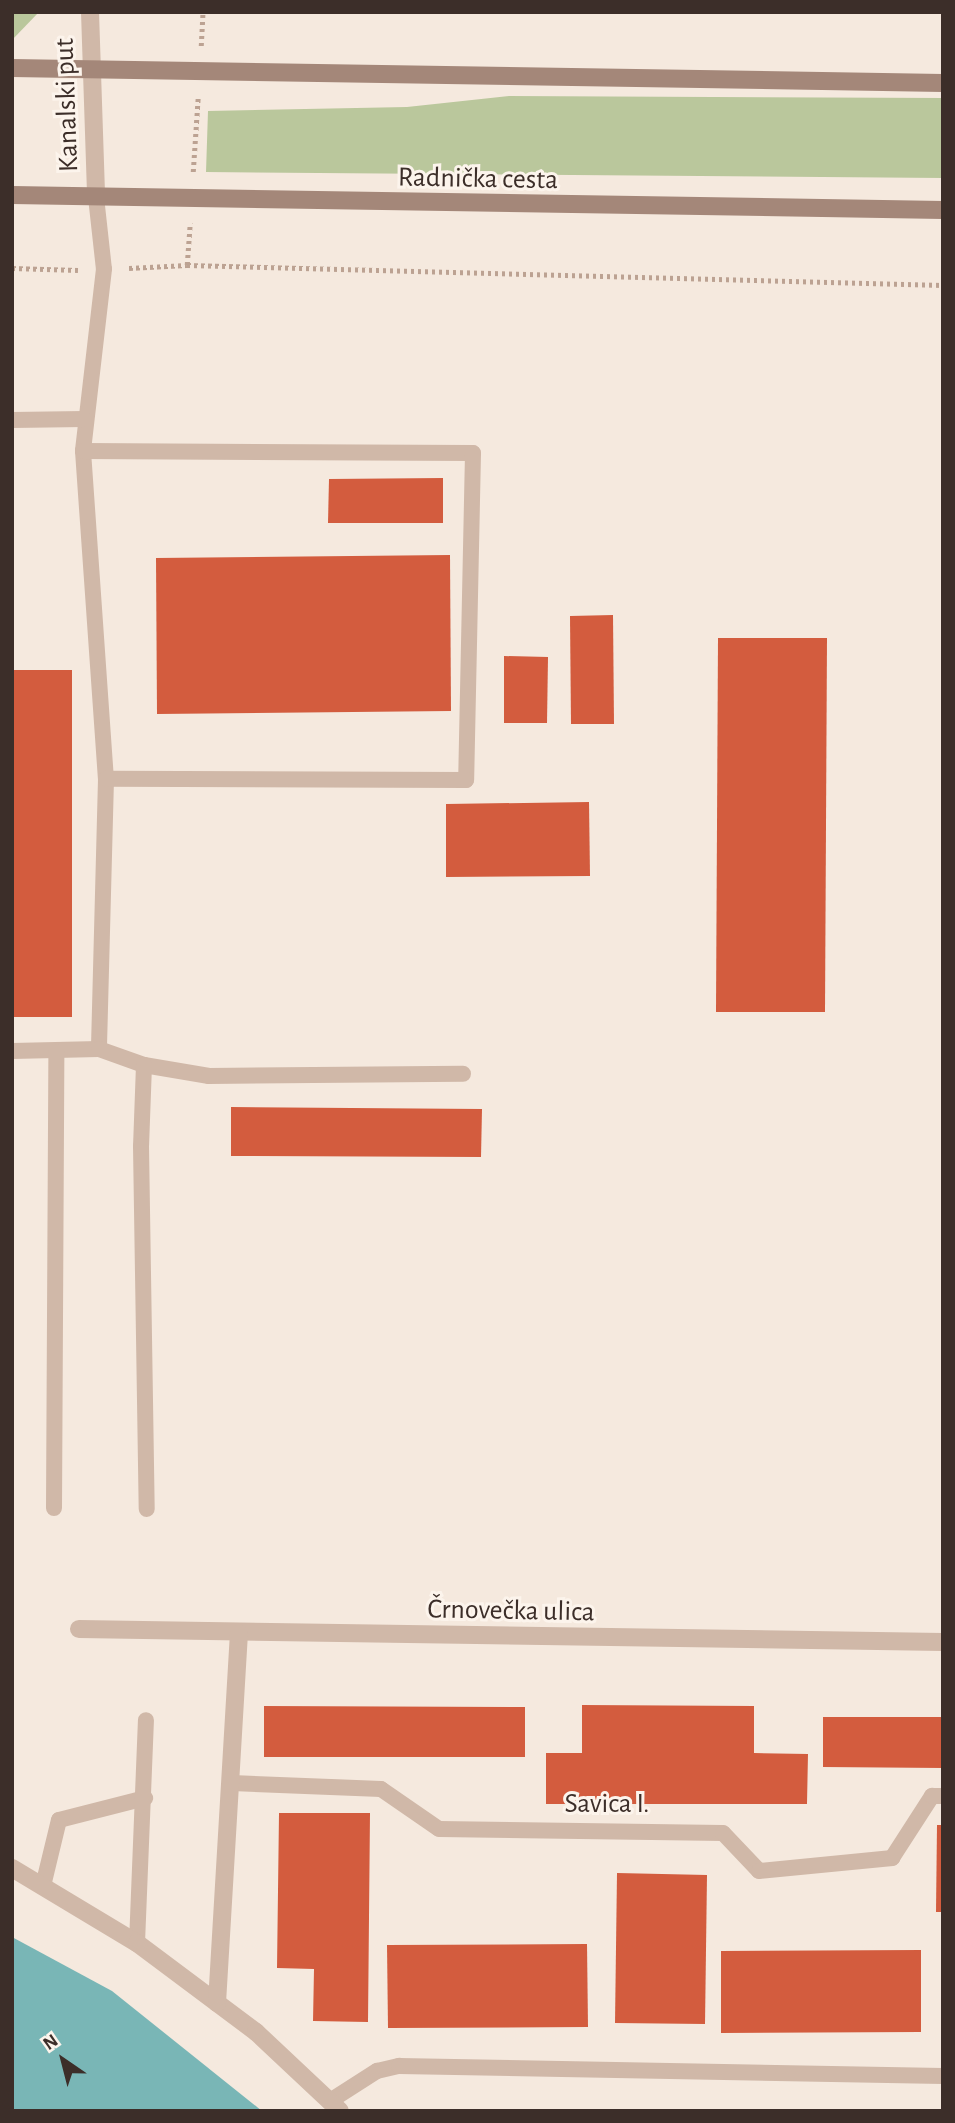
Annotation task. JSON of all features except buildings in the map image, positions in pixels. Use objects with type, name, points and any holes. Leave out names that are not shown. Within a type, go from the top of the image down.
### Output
[{"type":"main road","points":[[12,68],[943,83]]},
{"type":"main road","name":"Radnička cesta","points":[[12,195],[943,210]]},
{"type":"street","name":"Kanalski put","points":[[90,12],[95,71],[96,197]]},
{"type":"street","name":"Črnovečka ulica","points":[[79,1629],[239,1634],[943,1642]]},
{"type":"street","points":[[216,2003],[232,1783],[239,1634]]},
{"type":"street","points":[[12,1868],[137,1944],[256,2032],[335,2106]]},
{"type":"lane","points":[[96,197],[104,268],[84,419],[83,452],[106,779],[99,1049]]},
{"type":"lane","points":[[12,420],[84,419]]},
{"type":"lane","points":[[83,452],[473,453],[466,780],[106,779]]},
{"type":"lane","points":[[12,1051],[99,1049],[144,1065],[209,1076],[463,1074]]},
{"type":"lane","points":[[54,1508],[56,1052]]},
{"type":"lane","points":[[144,1065],[141,1146],[147,1508]]},
{"type":"lane","points":[[137,1944],[145,1798],[146,1720]]},
{"type":"lane","name":"Savica I.","points":[[232,1783],[381,1789],[439,1829],[723,1833],[759,1871],[892,1858],[932,1796],[943,1796]]},
{"type":"lane","points":[[43,1886],[59,1820],[145,1798]]},
{"type":"lane","points":[[335,2106],[377,2071],[399,2066],[943,2076]]},
{"type":"path","points":[[202,27],[203,12]]},
{"type":"path","points":[[194,164],[198,104]]},
{"type":"path","points":[[187,265],[190,232]]},
{"type":"path","points":[[133,267],[187,265],[943,285]]},
{"type":"path","points":[[12,268],[61,270]]},
{"type":"green space","points":[[12,12],[39,12],[12,40]]},
{"type":"green space","points":[[509,96],[943,98],[943,178],[206,172],[208,111],[407,107]]},
{"type":"water","points":[[12,1937],[112,1991],[262,2111],[12,2111]]}]
